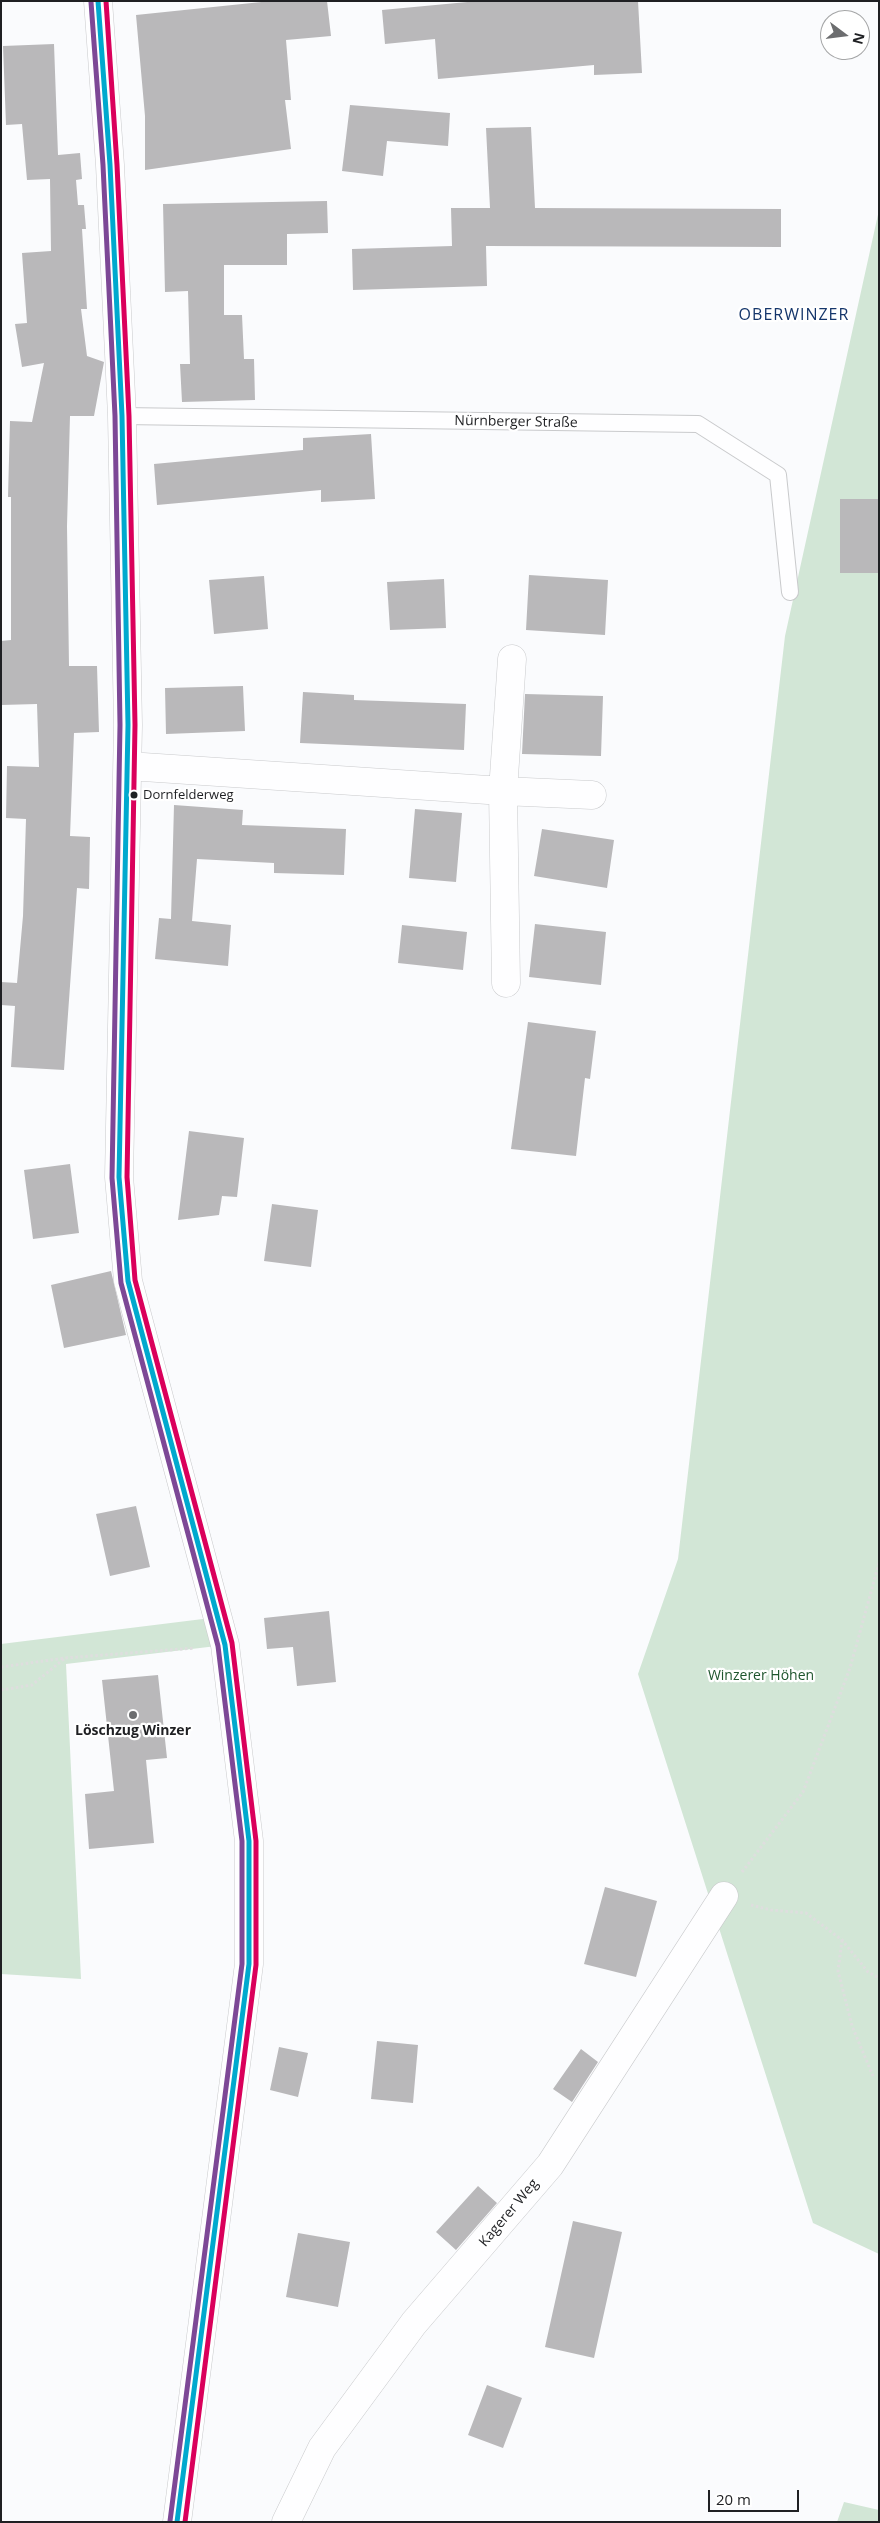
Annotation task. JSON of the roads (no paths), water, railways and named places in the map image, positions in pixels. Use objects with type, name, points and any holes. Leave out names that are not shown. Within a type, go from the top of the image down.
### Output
[{"type":"street","points":[[98,1],[110,165],[122,416],[128,766],[119,1177],[128,1281],[226,1645],[249,1841],[249,1964],[177,2522]]},
{"type":"street","points":[[506,983],[503,791],[512,660]]},
{"type":"street","points":[[128,766],[503,791],[592,794]]},
{"type":"street","name":"Kagerer Weg","points":[[286,2522],[322,2448],[414,2323],[550,2165],[724,1896]]},
{"type":"lane","name":"Nürnberger Straße","points":[[122,416],[698,424],[778,475],[790,592]]},
{"type":"place","name":"Dornfelderweg","points":[[134,795]]},
{"type":"place","name":"Löschzug Winzer","points":[[133,1715]]},
{"type":"district","name":"OBERWINZER","points":[[794,315]]},
{"type":"park label","name":"Winzerer Höhen","points":[[761,1676]]}]
